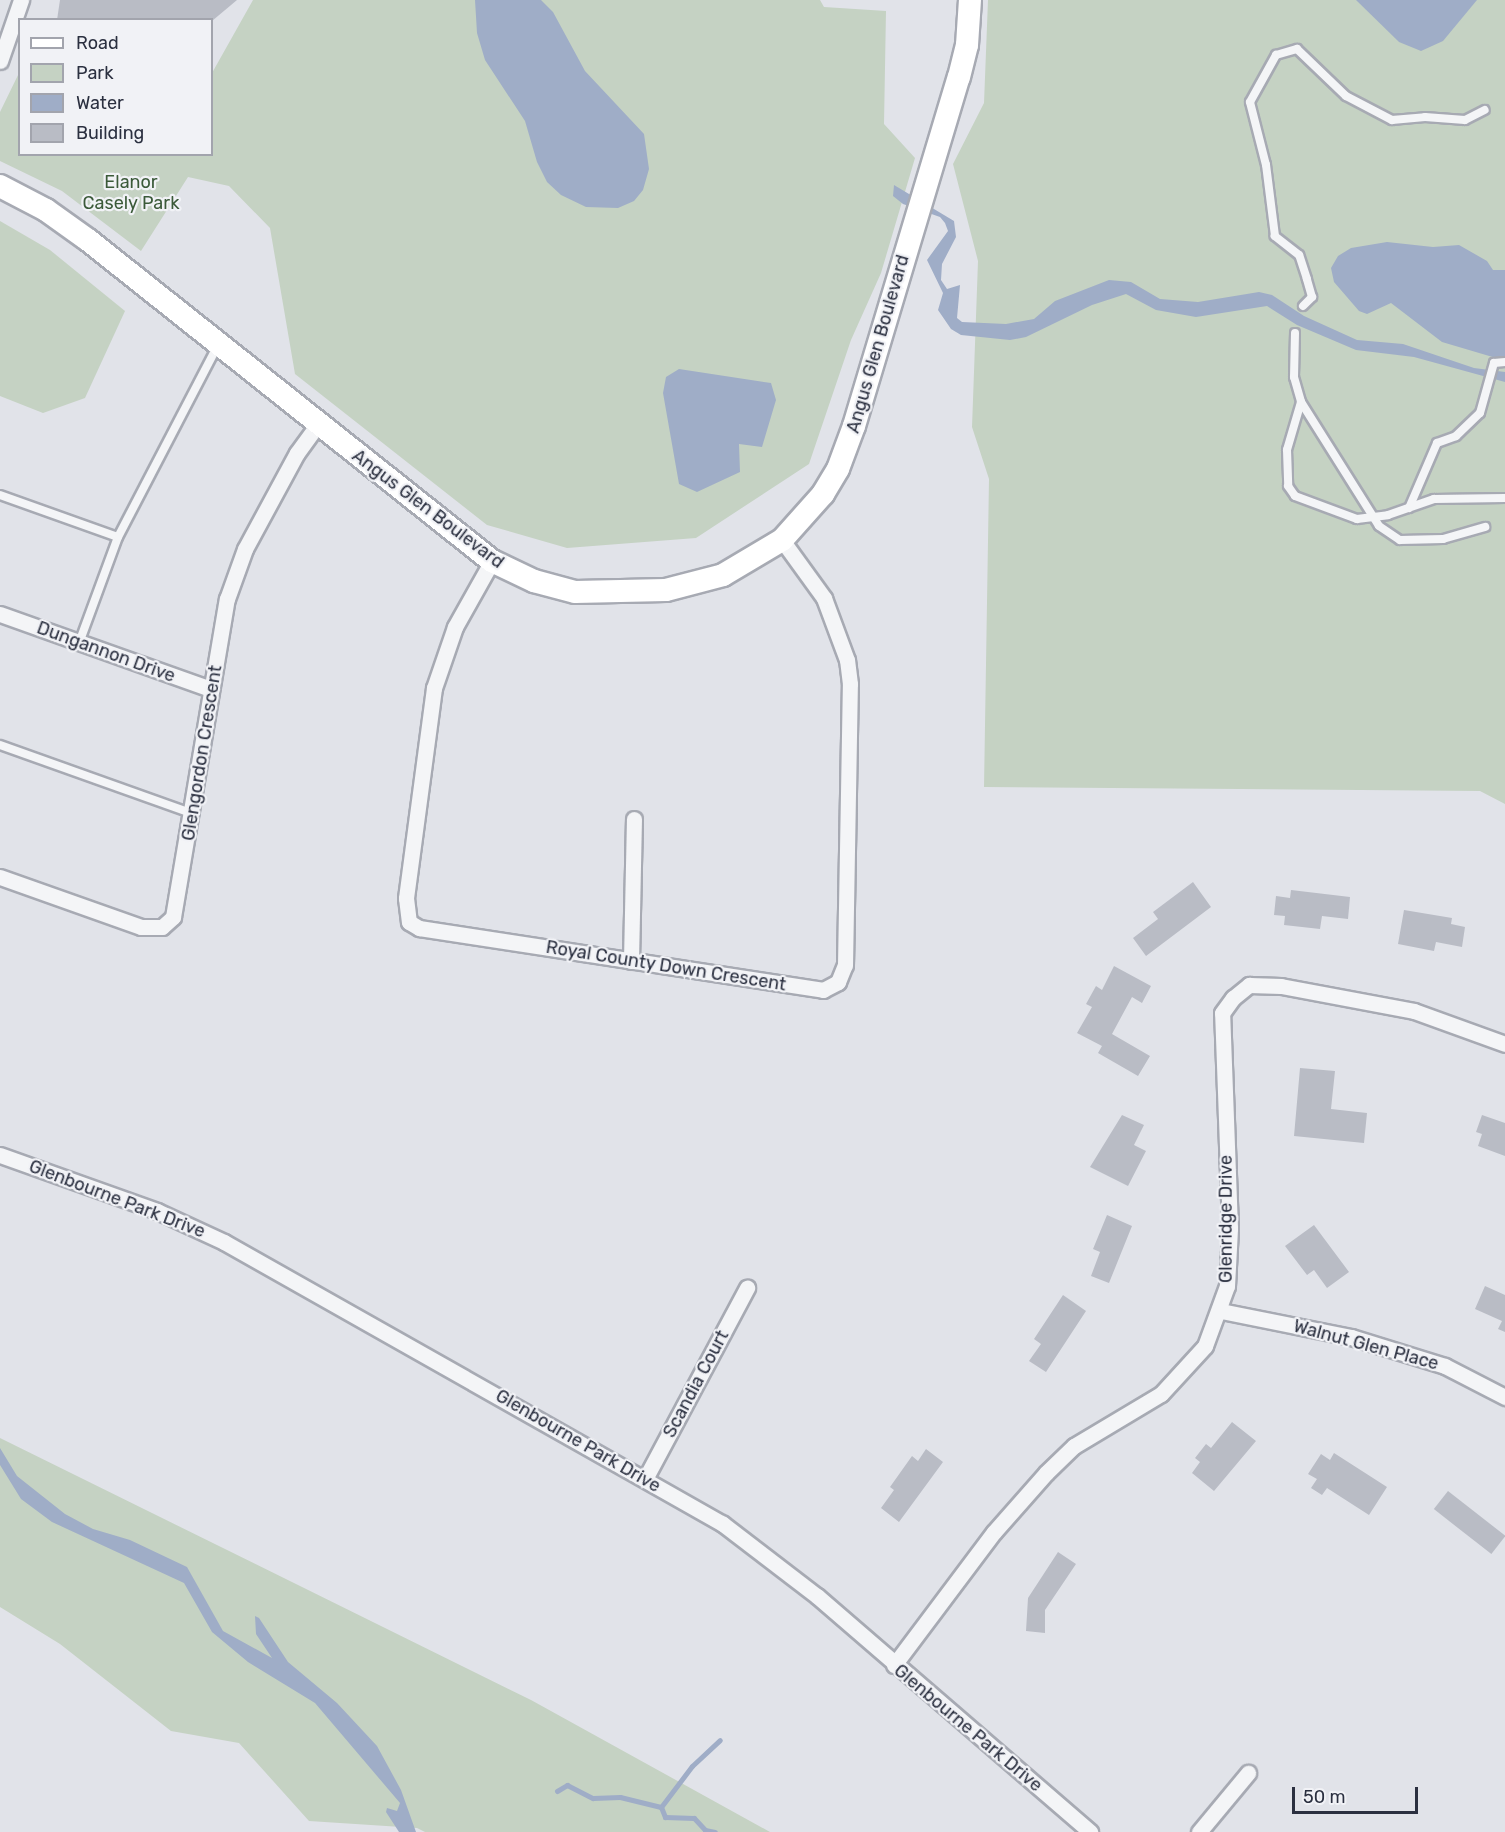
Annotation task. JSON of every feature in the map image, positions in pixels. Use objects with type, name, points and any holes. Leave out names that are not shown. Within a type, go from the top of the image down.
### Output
[{"type":"street","points":[[0,59],[21,0]]},
{"type":"street","name":"Angus Glen Boulevard","points":[[0,186],[64,222],[492,561],[563,590],[653,592],[723,575],[782,540],[823,494],[844,456],[967,45],[970,0]]},
{"type":"street","name":"Glengordon Crescent","points":[[0,877],[141,927],[162,927],[176,909],[221,625],[236,570],[297,453],[318,424]]},
{"type":"street","name":"Royal County Down Crescent","points":[[492,561],[455,627],[434,688],[406,898],[406,918],[418,928],[815,990],[831,988],[843,974],[850,710],[847,660],[824,598],[782,540]]},
{"type":"street","name":"Dungannon Drive","points":[[0,614],[211,689]]},
{"type":"street","points":[[631,961],[634,819]]},
{"type":"street","name":"Glenridge Drive","points":[[894,1665],[1038,1481],[1074,1446],[1161,1394],[1205,1346],[1221,1311],[1227,1286],[1230,1228],[1222,1013],[1233,998],[1249,985],[1281,986],[1414,1011],[1505,1044]]},
{"type":"street","name":"Glenbourne Park Drive","points":[[0,1155],[157,1211],[224,1242],[645,1479],[764,1552],[1090,1832]]},
{"type":"street","name":"Scandia Court","points":[[645,1479],[747,1288]]},
{"type":"street","name":"Walnut Glen Place","points":[[1221,1311],[1351,1337],[1445,1366],[1505,1397]]},
{"type":"street","points":[[1199,1832],[1248,1773]]},
{"type":"lane","points":[[1303,306],[1312,297],[1299,255],[1275,236],[1266,165],[1250,102],[1276,55],[1297,49],[1346,96],[1392,120],[1425,117],[1465,120],[1485,110]]},
{"type":"lane","points":[[1294,333],[1294,377],[1301,402],[1371,518],[1387,534],[1400,540],[1443,539],[1485,527]]},
{"type":"lane","points":[[80,643],[118,537],[219,344]]},
{"type":"lane","points":[[1408,508],[1437,443],[1455,436],[1480,413],[1494,363],[1505,362]]},
{"type":"lane","points":[[1301,402],[1287,450],[1288,486],[1294,496],[1357,519],[1371,518],[1434,499],[1505,498]]},
{"type":"lane","points":[[0,495],[118,537]]},
{"type":"lane","points":[[0,745],[192,813]]},
{"type":"green space","name":"Elanor Casely Park","points":[[253,0],[820,0],[824,7],[886,11],[884,124],[915,158],[881,273],[851,340],[809,464],[696,538],[567,548],[487,525],[295,374],[270,228],[229,186],[188,177],[141,251],[62,191],[0,161],[0,112],[18,75],[18,156],[213,156],[213,71]]},
{"type":"green space","points":[[988,0],[1505,0],[1505,804],[1480,791],[984,787],[989,479],[972,427],[978,261],[953,164],[984,103]]},
{"type":"green space","points":[[0,221],[50,250],[125,311],[85,398],[43,413],[0,396]]},
{"type":"green space","points":[[0,1438],[531,1700],[770,1832],[425,1832],[417,1828],[309,1821],[239,1743],[171,1731],[60,1644],[0,1607]]},
{"type":"water","points":[[475,0],[541,0],[553,12],[585,71],[644,134],[649,169],[643,190],[634,201],[618,208],[586,207],[561,195],[547,182],[537,162],[525,121],[485,60],[477,33]]},
{"type":"water","points":[[1356,0],[1477,0],[1443,41],[1421,51],[1399,42]]},
{"type":"water","points":[[894,185],[954,221],[956,237],[942,264],[941,280],[947,289],[960,285],[957,318],[962,322],[1006,324],[1034,319],[1055,301],[1109,280],[1131,282],[1160,299],[1198,302],[1259,292],[1272,295],[1304,316],[1357,340],[1403,344],[1474,368],[1505,372],[1505,382],[1414,357],[1356,350],[1297,325],[1267,306],[1196,317],[1156,310],[1126,294],[1092,305],[1026,337],[1010,340],[961,335],[951,329],[938,310],[943,293],[927,260],[948,231],[945,223],[940,217],[903,204],[893,196]]},
{"type":"water","points":[[1387,242],[1433,247],[1459,245],[1487,261],[1493,270],[1505,270],[1505,356],[1496,358],[1442,342],[1391,303],[1367,314],[1359,311],[1334,282],[1331,268],[1338,256],[1351,248]]},
{"type":"water","points":[[679,369],[771,383],[776,400],[762,447],[739,444],[740,472],[697,492],[679,484],[663,393],[666,377]]},
{"type":"water","points":[[0,1448],[17,1476],[65,1514],[93,1529],[130,1540],[187,1567],[223,1631],[272,1658],[256,1634],[255,1616],[259,1618],[288,1662],[337,1703],[377,1746],[401,1790],[416,1832],[399,1832],[386,1812],[387,1808],[397,1811],[400,1803],[315,1703],[248,1662],[212,1632],[184,1583],[52,1522],[21,1499],[0,1465]]},
{"type":"building","points":[[60,0],[237,0],[213,20],[213,18],[57,18]]},
{"type":"building","points":[[1193,882],[1211,907],[1146,956],[1133,938],[1158,919],[1153,912]]},
{"type":"building","points":[[1291,890],[1350,897],[1348,919],[1322,916],[1320,929],[1284,925],[1285,916],[1274,915],[1276,896],[1290,898]]},
{"type":"building","points":[[1404,910],[1452,918],[1451,924],[1465,927],[1462,947],[1436,942],[1434,951],[1398,944]]},
{"type":"building","points":[[1114,966],[1151,986],[1142,1003],[1132,997],[1112,1034],[1150,1056],[1138,1076],[1098,1053],[1102,1046],[1077,1033],[1092,1007],[1086,1004],[1096,986],[1102,990]]},
{"type":"building","points":[[1300,1068],[1335,1071],[1331,1109],[1367,1113],[1364,1143],[1294,1136]]},
{"type":"building","points":[[1122,1115],[1144,1125],[1134,1145],[1146,1151],[1128,1186],[1090,1167]]},
{"type":"building","points":[[1482,1115],[1505,1123],[1505,1156],[1478,1146],[1482,1134],[1476,1132]]},
{"type":"building","points":[[1107,1215],[1132,1226],[1109,1283],[1091,1276],[1100,1252],[1093,1249]]},
{"type":"building","points":[[1314,1225],[1349,1272],[1327,1288],[1314,1270],[1307,1275],[1285,1246]]},
{"type":"building","points":[[1485,1286],[1505,1295],[1505,1332],[1498,1329],[1502,1321],[1475,1309]]},
{"type":"building","points":[[1063,1295],[1086,1311],[1046,1372],[1029,1361],[1041,1344],[1034,1339]]},
{"type":"building","points":[[1232,1422],[1256,1441],[1214,1491],[1192,1473],[1200,1462],[1195,1458],[1206,1444],[1211,1448]]},
{"type":"building","points":[[926,1449],[943,1462],[899,1522],[881,1508],[894,1490],[890,1487],[912,1456],[918,1461]]},
{"type":"building","points":[[1334,1453],[1387,1487],[1369,1515],[1327,1488],[1322,1495],[1311,1488],[1317,1479],[1308,1474],[1321,1454],[1330,1460]]},
{"type":"building","points":[[1448,1491],[1505,1536],[1491,1554],[1434,1509]]},
{"type":"building","points":[[1058,1552],[1076,1564],[1045,1610],[1045,1633],[1026,1631],[1028,1598]]},
{"type":"waterway","points":[[557,1791],[567,1785],[593,1798],[620,1797],[661,1807],[692,1766],[720,1740]]},
{"type":"waterway","points":[[661,1807],[665,1817],[694,1818],[705,1830],[715,1832]]}]
